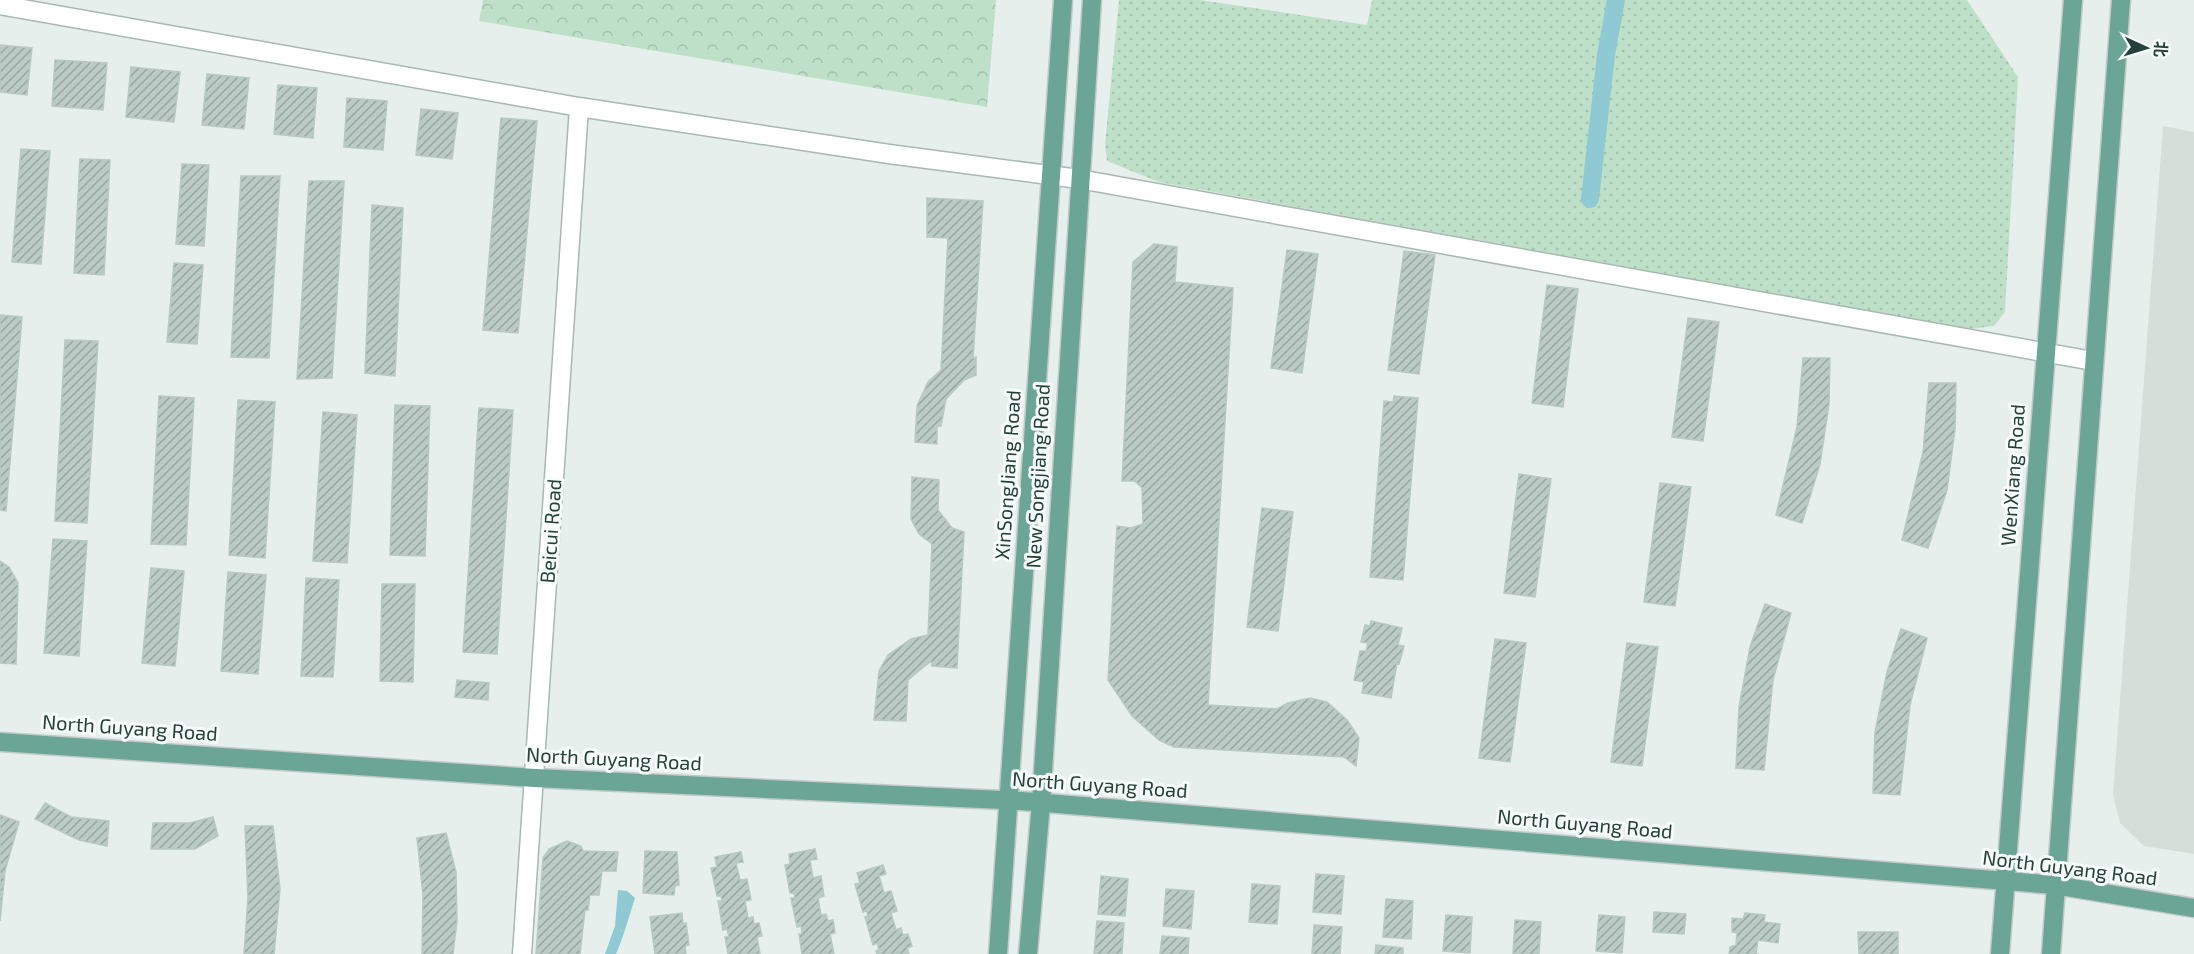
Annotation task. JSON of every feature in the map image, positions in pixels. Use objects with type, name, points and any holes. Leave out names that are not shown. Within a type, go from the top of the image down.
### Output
[{"type":"main road","name":"XinSongJiang Road","points":[[998,954],[1063,0]]},
{"type":"main road","name":"New Songjiang Road","points":[[1028,954],[1041,803],[1092,0]]},
{"type":"main road","name":"WenXiang Road","points":[[2000,954],[2044,352],[2073,0]]},
{"type":"main road","points":[[2051,954],[2121,0]]},
{"type":"main road","name":"North Guyang Road","points":[[0,742],[535,778],[1041,803],[2055,885],[2194,908]]},
{"type":"street","points":[[0,5],[579,108],[1079,179],[2093,361]]},
{"type":"street","name":"Beicui Road","points":[[522,954],[579,108]]},
{"type":"shaded area","points":[[2163,126],[2194,132],[2194,854],[2144,846],[2120,823],[2113,794]]},
{"type":"green space","points":[[483,0],[996,0],[987,107],[479,21]]},
{"type":"green space","points":[[1119,0],[1200,0],[1367,25],[1372,0],[1967,0],[2018,77],[2005,312],[1994,326],[1969,329],[1159,182],[1107,161],[1105,144]]},
{"type":"water","points":[[618,890],[627,891],[635,898],[616,954],[605,954],[615,926]]},
{"type":"building","points":[[0,45],[32,48],[27,95],[0,92]]},
{"type":"building","points":[[55,60],[107,63],[103,110],[52,106]]},
{"type":"building","points":[[131,67],[180,72],[174,122],[126,117]]},
{"type":"building","points":[[207,74],[249,78],[244,129],[202,125]]},
{"type":"building","points":[[278,85],[317,88],[313,138],[274,134]]},
{"type":"building","points":[[347,98],[387,101],[383,150],[344,147]]},
{"type":"building","points":[[421,109],[458,113],[452,159],[416,155]]},
{"type":"building","points":[[501,118],[537,121],[518,333],[483,330]]},
{"type":"building","points":[[21,149],[50,151],[41,264],[12,262]]},
{"type":"building","points":[[80,159],[110,160],[104,275],[74,273]]},
{"type":"building","points":[[182,164],[209,165],[204,246],[176,244]]},
{"type":"building","points":[[241,176],[280,176],[269,358],[231,357]]},
{"type":"building","points":[[309,181],[344,181],[332,378],[297,379]]},
{"type":"building","points":[[927,198],[983,201],[973,358],[976,357],[976,375],[964,380],[946,399],[941,426],[937,426],[937,444],[915,442],[917,406],[928,382],[941,370],[948,238],[927,237]]},
{"type":"building","points":[[372,205],[403,208],[395,376],[365,373]]},
{"type":"building","points":[[1154,244],[1177,247],[1175,282],[1233,288],[1208,705],[1277,709],[1288,703],[1310,698],[1327,702],[1347,720],[1359,738],[1356,766],[1344,757],[1174,747],[1159,740],[1132,716],[1108,680],[1117,526],[1131,528],[1143,524],[1142,488],[1135,481],[1122,481],[1133,262]]},
{"type":"building","points":[[1287,250],[1318,254],[1302,373],[1271,368]]},
{"type":"building","points":[[1404,251],[1435,255],[1419,374],[1388,370]]},
{"type":"building","points":[[174,263],[203,265],[197,344],[167,342]]},
{"type":"building","points":[[1547,285],[1578,289],[1563,407],[1532,403]]},
{"type":"building","points":[[0,315],[22,317],[6,511],[0,510]]},
{"type":"building","points":[[1688,318],[1719,322],[1703,441],[1672,437]]},
{"type":"building","points":[[65,340],[98,341],[87,523],[55,521]]},
{"type":"building","points":[[1803,358],[1830,358],[1829,404],[1820,464],[1802,523],[1776,515],[1797,427]]},
{"type":"building","points":[[1929,383],[1956,383],[1955,429],[1947,490],[1928,548],[1902,540],[1923,452]]},
{"type":"building","points":[[159,396],[194,398],[186,545],[151,544]]},
{"type":"building","points":[[1394,396],[1418,398],[1403,580],[1370,577],[1384,401],[1393,402]]},
{"type":"building","points":[[238,400],[275,402],[265,558],[229,555]]},
{"type":"building","points":[[395,405],[430,406],[425,556],[390,555]]},
{"type":"building","points":[[479,408],[513,410],[497,654],[463,652]]},
{"type":"building","points":[[323,412],[357,415],[347,563],[313,561]]},
{"type":"building","points":[[1519,474],[1551,479],[1535,597],[1504,593]]},
{"type":"building","points":[[912,477],[939,480],[938,510],[952,528],[964,532],[957,668],[932,666],[931,661],[908,680],[906,721],[874,720],[879,671],[888,655],[911,639],[928,635],[932,544],[919,534],[911,519]]},
{"type":"building","points":[[1660,483],[1691,487],[1675,606],[1644,602]]},
{"type":"building","points":[[1262,508],[1293,512],[1278,631],[1247,627]]},
{"type":"building","points":[[53,539],[87,541],[79,656],[44,653]]},
{"type":"building","points":[[0,561],[9,567],[18,583],[16,664],[0,663]]},
{"type":"building","points":[[151,568],[184,571],[175,666],[142,663]]},
{"type":"building","points":[[228,572],[266,575],[258,674],[221,671]]},
{"type":"building","points":[[306,578],[339,580],[333,677],[301,676]]},
{"type":"building","points":[[382,584],[415,584],[413,682],[380,681]]},
{"type":"building","points":[[1765,604],[1791,613],[1773,680],[1764,770],[1736,768],[1739,707],[1750,647]]},
{"type":"building","points":[[1371,621],[1402,628],[1398,645],[1404,646],[1399,664],[1397,663],[1391,698],[1362,693],[1364,682],[1354,680],[1360,651],[1366,651],[1368,643],[1361,642],[1365,625],[1370,626]]},
{"type":"building","points":[[1901,629],[1927,638],[1910,705],[1900,795],[1873,793],[1875,732],[1887,672]]},
{"type":"building","points":[[1495,639],[1526,643],[1510,762],[1479,758]]},
{"type":"building","points":[[1627,643],[1658,647],[1642,766],[1611,762]]},
{"type":"building","points":[[457,680],[489,683],[488,700],[455,697]]},
{"type":"building","points":[[45,803],[71,817],[109,821],[107,846],[79,840],[35,819]]},
{"type":"building","points":[[0,815],[19,822],[5,871],[0,921]]},
{"type":"building","points":[[213,817],[218,836],[195,849],[151,849],[153,823],[190,823]]},
{"type":"building","points":[[245,826],[273,826],[280,889],[274,954],[244,954],[248,898]]},
{"type":"building","points":[[446,833],[456,872],[457,921],[453,954],[422,954],[423,895],[417,838]]},
{"type":"building","points":[[567,841],[581,846],[583,851],[618,852],[616,871],[602,871],[599,895],[590,895],[588,910],[585,910],[580,954],[536,954],[543,858],[549,849]]},
{"type":"building","points":[[815,849],[817,859],[810,860],[813,878],[821,876],[824,896],[818,898],[821,915],[826,914],[828,921],[833,920],[835,933],[830,934],[834,954],[802,954],[799,934],[802,934],[801,926],[797,927],[791,898],[795,898],[794,893],[790,893],[785,865],[790,864],[789,854]]},
{"type":"building","points":[[645,851],[677,852],[679,885],[675,886],[674,895],[643,893]]},
{"type":"building","points":[[741,852],[743,862],[736,863],[740,880],[747,879],[751,900],[745,901],[748,918],[753,917],[754,924],[759,923],[762,936],[757,937],[760,954],[728,954],[725,937],[729,937],[727,929],[723,930],[718,901],[722,901],[721,896],[717,896],[711,868],[717,867],[715,857]]},
{"type":"building","points":[[883,865],[886,874],[879,876],[884,893],[891,891],[897,911],[891,913],[896,930],[901,928],[903,935],[908,934],[912,946],[907,948],[909,954],[877,954],[876,951],[879,950],[877,943],[873,945],[865,917],[868,916],[867,911],[863,912],[855,884],[860,883],[857,873]]},
{"type":"building","points":[[1316,874],[1344,876],[1341,914],[1313,912]]},
{"type":"building","points":[[1101,876],[1128,879],[1125,916],[1098,914]]},
{"type":"building","points":[[1252,884],[1280,886],[1277,924],[1249,922]]},
{"type":"building","points":[[1166,889],[1194,891],[1191,929],[1163,926]]},
{"type":"building","points":[[1386,899],[1413,901],[1411,939],[1383,937]]},
{"type":"building","points":[[1654,912],[1686,914],[1684,934],[1653,932]]},
{"type":"building","points":[[682,913],[689,945],[685,946],[686,954],[655,954],[650,917]]},
{"type":"building","points":[[1745,913],[1765,915],[1764,922],[1780,924],[1778,943],[1758,940],[1756,954],[1729,954],[1730,947],[1736,945],[1737,933],[1732,932],[1732,918],[1743,919]]},
{"type":"building","points":[[1446,915],[1472,917],[1470,953],[1443,951]]},
{"type":"building","points":[[1599,915],[1625,917],[1622,953],[1596,951]]},
{"type":"building","points":[[1515,920],[1541,922],[1539,954],[1513,954]]},
{"type":"building","points":[[1097,921],[1124,923],[1122,954],[1094,954]]},
{"type":"building","points":[[1314,925],[1342,927],[1340,954],[1312,954]]},
{"type":"building","points":[[1858,932],[1898,932],[1898,954],[1859,954]]},
{"type":"building","points":[[1162,936],[1189,938],[1188,954],[1160,954]]},
{"type":"building","points":[[1376,945],[1403,948],[1403,954],[1375,954]]},
{"type":"waterway","points":[[1590,199],[1606,55],[1616,0]]}]
